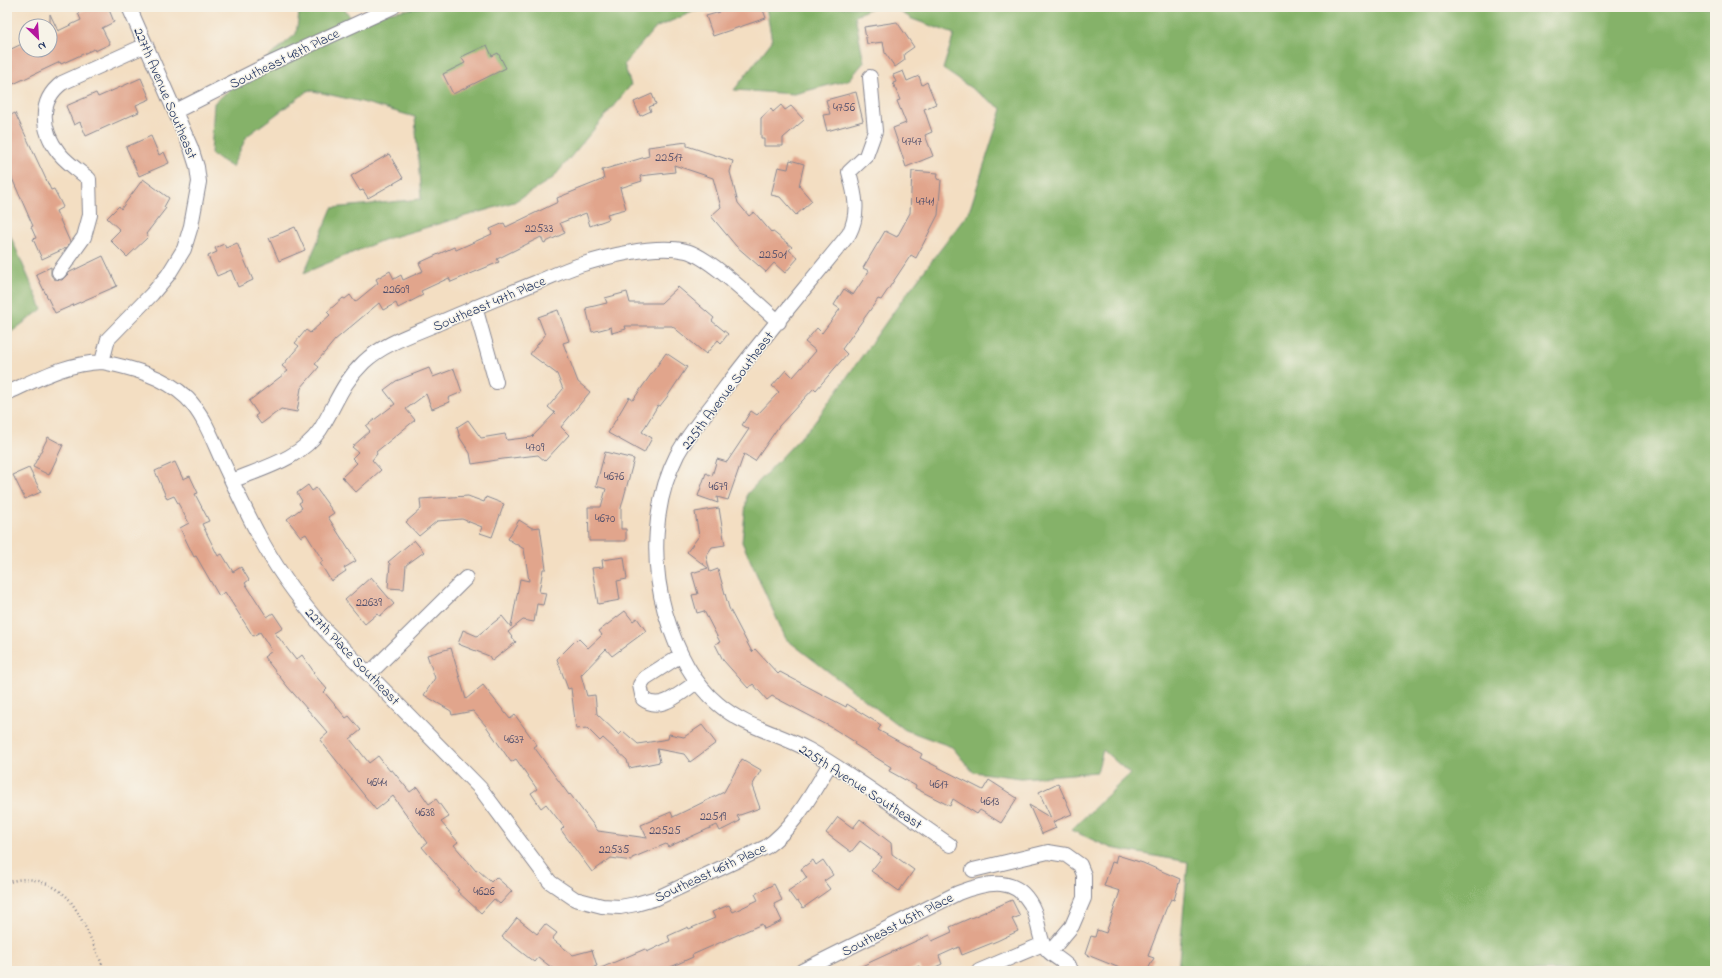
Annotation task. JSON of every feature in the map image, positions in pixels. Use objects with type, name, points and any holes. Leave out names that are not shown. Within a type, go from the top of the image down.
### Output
[{"type":"street","name":"227th Avenue Southeast","points":[[102,362],[108,339],[152,294],[168,275],[184,249],[198,197],[199,182],[197,167],[176,111],[129,7]]},
{"type":"street","name":"Southeast 48th Place","points":[[176,111],[270,64],[393,7]]},
{"type":"street","points":[[59,272],[84,237],[90,215],[89,179],[67,161],[52,141],[45,122],[44,112],[46,102],[55,88],[62,83],[146,46]]},
{"type":"street","name":"225th Avenue Southeast","points":[[870,77],[875,131],[866,156],[848,172],[856,200],[856,215],[854,224],[849,234],[779,322],[744,363],[695,428],[677,456],[666,485],[659,519],[656,557],[660,595],[676,645],[697,682],[705,692],[736,717],[755,728],[808,750],[950,845]]},
{"type":"street","name":"Southeast 47th Place","points":[[232,481],[293,456],[305,447],[319,431],[328,417],[340,390],[365,361],[396,342],[475,307],[580,265],[651,250],[672,249],[687,251],[708,263],[779,322]]},
{"type":"street","points":[[475,307],[496,382]]},
{"type":"street","points":[[8,393],[68,366],[102,362]]},
{"type":"street","name":"227th Place Southeast","points":[[102,362],[150,375],[172,386],[187,398],[200,415],[257,534],[282,574],[306,608],[326,631],[480,788],[550,882],[575,899]]},
{"type":"street","points":[[369,674],[466,578]]},
{"type":"street","points":[[681,654],[645,678],[640,685],[643,699],[649,704],[656,705],[665,702],[697,682]]},
{"type":"street","name":"Southeast 46th Place","points":[[575,899],[602,906],[620,907],[636,904],[656,898],[766,847],[778,839],[797,818],[830,764]]},
{"type":"street","points":[[973,870],[1048,852],[1066,855],[1080,865],[1084,875],[1084,898],[1072,926],[1047,948],[979,971]]},
{"type":"street","name":"Southeast 45th Place","points":[[802,971],[958,893],[978,886],[993,883],[1007,884],[1019,890],[1027,899],[1034,909],[1047,948]]},
{"type":"street","points":[[1047,948],[1072,971]]},
{"type":"path","points":[[7,883],[28,878],[49,883],[67,897],[79,917],[105,971]]},
{"type":"green space","points":[[300,7],[343,7],[351,18],[423,7],[704,7],[655,28],[624,64],[631,85],[553,178],[514,202],[383,240],[304,273],[332,208],[421,199],[415,117],[362,102],[309,90],[247,136],[232,167],[211,154],[214,103],[296,34]]},
{"type":"green space","points":[[766,7],[873,7],[855,16],[864,62],[849,80],[794,94],[734,90],[772,41]]},
{"type":"green space","points":[[893,7],[1715,7],[1715,971],[1178,971],[1188,862],[1111,848],[1071,830],[1130,774],[1103,750],[1097,772],[1021,778],[973,772],[952,747],[903,729],[786,639],[742,542],[747,494],[814,423],[902,300],[969,212],[1002,109],[943,69],[954,34],[912,19]]},
{"type":"green space","points":[[7,228],[42,309],[10,333],[7,333]]},
{"type":"building","points":[[91,7],[108,7],[114,22],[102,28],[110,44],[95,51],[94,49],[61,64],[60,62],[7,87],[7,51],[18,46],[18,58],[58,58],[58,31],[81,20],[78,13]]},
{"type":"building","points":[[718,7],[762,7],[766,18],[713,36],[706,16],[720,12]]},
{"type":"building","points":[[897,22],[914,47],[904,54],[905,60],[895,67],[885,53],[883,42],[867,44],[864,27]]},
{"type":"building","points":[[487,45],[492,56],[498,53],[506,68],[453,94],[443,74],[465,63],[461,57]]},
{"type":"building","points":[[903,71],[907,81],[919,76],[922,85],[927,82],[936,104],[924,109],[932,132],[925,135],[933,156],[906,167],[893,128],[906,123],[897,101],[900,100],[893,83],[896,82],[893,75]]},
{"type":"building","points":[[141,78],[150,99],[136,105],[139,112],[86,136],[80,122],[74,125],[66,106],[96,93],[98,97]]},
{"type":"building","points":[[856,92],[863,121],[827,131],[823,115],[830,114],[826,100]]},
{"type":"building","points":[[652,94],[656,104],[649,107],[651,111],[640,116],[634,102]]},
{"type":"building","points":[[781,105],[785,110],[791,106],[804,120],[783,138],[783,146],[764,146],[764,138],[761,138],[761,118],[771,109],[773,112]]},
{"type":"building","points":[[15,113],[51,190],[54,189],[63,207],[56,211],[70,242],[66,248],[42,259],[33,239],[36,238],[31,227],[33,226],[7,167],[7,117]]},
{"type":"building","points":[[151,136],[159,155],[164,152],[169,163],[139,176],[126,147]]},
{"type":"building","points":[[687,142],[687,146],[733,161],[730,172],[738,203],[749,216],[754,212],[771,232],[772,231],[792,247],[789,250],[798,258],[785,273],[774,263],[766,272],[736,246],[711,216],[721,207],[713,178],[674,165],[675,172],[640,176],[642,181],[620,188],[626,209],[607,214],[609,219],[590,226],[586,213],[560,223],[565,233],[544,243],[541,237],[497,259],[499,262],[451,282],[449,278],[421,291],[423,295],[398,308],[396,303],[383,310],[379,303],[335,340],[315,364],[319,367],[301,388],[297,412],[281,409],[261,424],[255,416],[258,414],[249,401],[288,371],[282,366],[299,346],[295,343],[306,330],[310,333],[330,315],[327,312],[343,298],[345,299],[350,295],[355,302],[378,283],[376,279],[390,271],[394,279],[401,275],[403,280],[423,271],[419,263],[454,247],[456,250],[492,234],[490,229],[504,223],[506,227],[558,202],[557,198],[604,179],[602,170],[649,156],[648,147]]},
{"type":"building","points":[[389,154],[403,178],[368,198],[363,190],[360,191],[351,176]]},
{"type":"building","points":[[790,160],[804,164],[799,186],[812,201],[796,215],[780,197],[771,195],[778,167],[788,169]]},
{"type":"building","points":[[912,171],[938,173],[937,179],[941,180],[938,215],[916,258],[911,255],[881,300],[878,299],[842,349],[847,354],[816,390],[814,388],[779,426],[755,461],[744,454],[728,500],[717,497],[718,503],[698,496],[706,473],[712,476],[717,459],[727,462],[749,429],[742,425],[751,411],[757,415],[779,392],[772,386],[786,370],[793,377],[816,351],[805,342],[817,328],[822,333],[840,309],[834,305],[844,289],[853,295],[869,271],[863,268],[885,231],[897,237],[910,213]]},
{"type":"building","points":[[143,179],[169,198],[164,207],[166,208],[146,234],[148,237],[127,257],[110,240],[120,230],[107,218],[119,206],[121,209]]},
{"type":"building","points":[[295,227],[305,250],[279,261],[269,238]]},
{"type":"building","points":[[237,243],[253,280],[238,287],[231,270],[217,276],[208,256],[217,252],[215,248],[224,244],[226,248]]},
{"type":"building","points":[[103,256],[117,286],[55,313],[36,274],[51,267],[51,275],[54,279],[62,280],[70,272]]},
{"type":"building","points":[[678,287],[714,318],[712,321],[728,334],[721,343],[718,340],[706,354],[672,326],[625,326],[626,329],[612,333],[611,327],[592,332],[586,308],[607,303],[605,298],[627,292],[630,303],[661,303]]},
{"type":"building","points":[[558,310],[569,341],[563,343],[578,382],[590,392],[561,427],[569,435],[545,461],[538,455],[472,464],[470,453],[460,438],[457,427],[468,420],[481,438],[505,434],[507,440],[532,437],[555,413],[548,407],[563,389],[557,374],[530,354],[545,335],[538,317]]},
{"type":"building","points":[[666,353],[687,367],[667,397],[660,406],[658,405],[642,432],[652,438],[644,453],[608,433],[629,397],[633,400]]},
{"type":"building","points":[[429,368],[433,377],[454,369],[462,392],[448,398],[450,402],[432,409],[426,394],[406,409],[415,420],[376,452],[377,454],[372,460],[381,470],[356,492],[342,477],[357,463],[352,458],[358,452],[352,447],[370,431],[366,426],[395,404],[384,390],[396,381]]},
{"type":"building","points":[[48,437],[63,445],[49,475],[33,467]]},
{"type":"building","points":[[605,452],[634,459],[621,508],[621,529],[626,529],[626,541],[589,541],[588,507],[601,507],[606,489],[596,486]]},
{"type":"building","points":[[175,462],[183,479],[190,476],[198,493],[195,494],[209,521],[202,524],[218,556],[222,554],[233,572],[241,567],[249,580],[245,583],[267,617],[273,613],[283,628],[275,633],[296,660],[302,655],[314,672],[313,673],[327,689],[324,692],[346,718],[349,716],[361,730],[350,739],[369,763],[378,756],[410,792],[417,787],[429,804],[436,799],[449,817],[441,822],[458,842],[454,845],[476,871],[478,870],[491,882],[496,877],[512,891],[500,904],[494,899],[481,913],[457,891],[459,890],[422,847],[427,843],[393,796],[376,810],[320,740],[328,733],[264,657],[272,651],[260,632],[253,636],[225,592],[219,596],[196,556],[194,557],[180,528],[189,523],[174,496],[167,499],[155,471]]},
{"type":"building","points":[[29,468],[41,492],[25,499],[13,475]]},
{"type":"building","points":[[308,485],[312,491],[316,488],[334,513],[328,517],[356,561],[344,568],[346,571],[331,581],[320,563],[323,561],[306,534],[301,537],[287,519],[302,508],[299,503],[302,501],[297,493]]},
{"type":"building","points":[[468,496],[484,502],[486,497],[504,504],[492,537],[480,533],[482,527],[462,519],[437,521],[419,536],[406,522],[421,509],[420,499]]},
{"type":"building","points":[[719,508],[725,545],[712,547],[706,556],[710,572],[718,569],[729,608],[752,652],[755,649],[778,674],[780,672],[846,707],[847,704],[881,725],[878,730],[922,754],[920,758],[983,790],[989,780],[1017,798],[1001,823],[980,810],[977,814],[953,799],[950,806],[915,788],[916,786],[889,771],[891,767],[854,744],[855,742],[831,727],[772,696],[767,700],[753,684],[748,688],[723,660],[715,644],[720,642],[704,611],[697,613],[692,595],[698,594],[692,573],[708,568],[687,552],[699,536],[695,512]]},
{"type":"building","points":[[519,520],[532,528],[540,527],[546,569],[543,569],[539,592],[546,593],[543,605],[537,604],[534,622],[523,620],[508,632],[516,642],[492,661],[489,656],[458,644],[463,630],[477,636],[502,616],[511,627],[520,579],[529,581],[524,549],[508,539]]},
{"type":"building","points":[[414,540],[424,552],[406,565],[404,589],[388,588],[390,564],[388,562]]},
{"type":"building","points":[[624,557],[627,579],[617,581],[620,600],[598,604],[592,568],[603,567],[602,560]]},
{"type":"building","points":[[371,577],[394,604],[380,616],[377,614],[365,624],[345,600]]},
{"type":"building","points":[[625,611],[633,621],[637,618],[646,631],[612,656],[606,649],[581,675],[587,696],[595,695],[597,714],[619,735],[623,731],[638,744],[668,739],[669,734],[684,737],[702,725],[716,743],[690,762],[684,754],[657,749],[660,762],[629,768],[627,760],[603,738],[600,741],[587,728],[576,729],[571,688],[568,689],[557,659],[578,638],[588,648],[602,635],[599,631]]},
{"type":"building","points":[[451,648],[466,699],[483,685],[510,719],[515,715],[537,745],[534,747],[569,795],[570,794],[598,831],[647,838],[641,825],[671,812],[673,817],[724,792],[742,759],[761,770],[752,786],[760,808],[737,816],[740,821],[720,831],[717,825],[668,847],[666,844],[632,858],[632,861],[611,858],[592,872],[561,830],[564,827],[546,804],[541,808],[531,793],[537,789],[516,759],[511,762],[486,726],[473,711],[452,715],[451,711],[424,695],[435,678],[427,655]]},
{"type":"building","points":[[1058,783],[1072,814],[1053,822],[1056,828],[1042,834],[1029,805],[1051,818],[1039,792]]},
{"type":"building","points":[[838,817],[853,828],[860,819],[891,843],[892,854],[914,870],[899,891],[871,871],[882,857],[860,841],[851,852],[826,833]]},
{"type":"building","points":[[1117,855],[1143,863],[1180,879],[1174,900],[1171,899],[1166,909],[1148,956],[1154,958],[1147,971],[1127,971],[1085,954],[1091,936],[1095,937],[1097,930],[1106,933],[1120,891],[1104,886],[1112,862],[1115,863]]},
{"type":"building","points":[[813,860],[816,865],[823,860],[833,875],[824,881],[830,889],[803,908],[798,901],[796,902],[788,891],[807,878],[801,869]]},
{"type":"building","points":[[774,884],[782,900],[774,904],[782,921],[764,929],[762,924],[692,955],[693,957],[662,971],[594,971],[645,949],[647,952],[670,941],[668,936],[688,927],[689,929],[715,918],[712,912],[729,905],[733,912],[758,900],[755,894]]},
{"type":"building","points":[[1012,900],[1020,916],[1012,919],[1018,931],[997,941],[962,955],[959,947],[939,956],[942,964],[927,971],[921,971],[919,966],[908,971],[851,971],[929,935],[932,941],[952,932],[950,927]]},
{"type":"building","points":[[517,918],[537,934],[545,924],[557,933],[552,939],[573,955],[592,950],[597,966],[581,971],[556,971],[538,957],[534,962],[502,937]]}]
